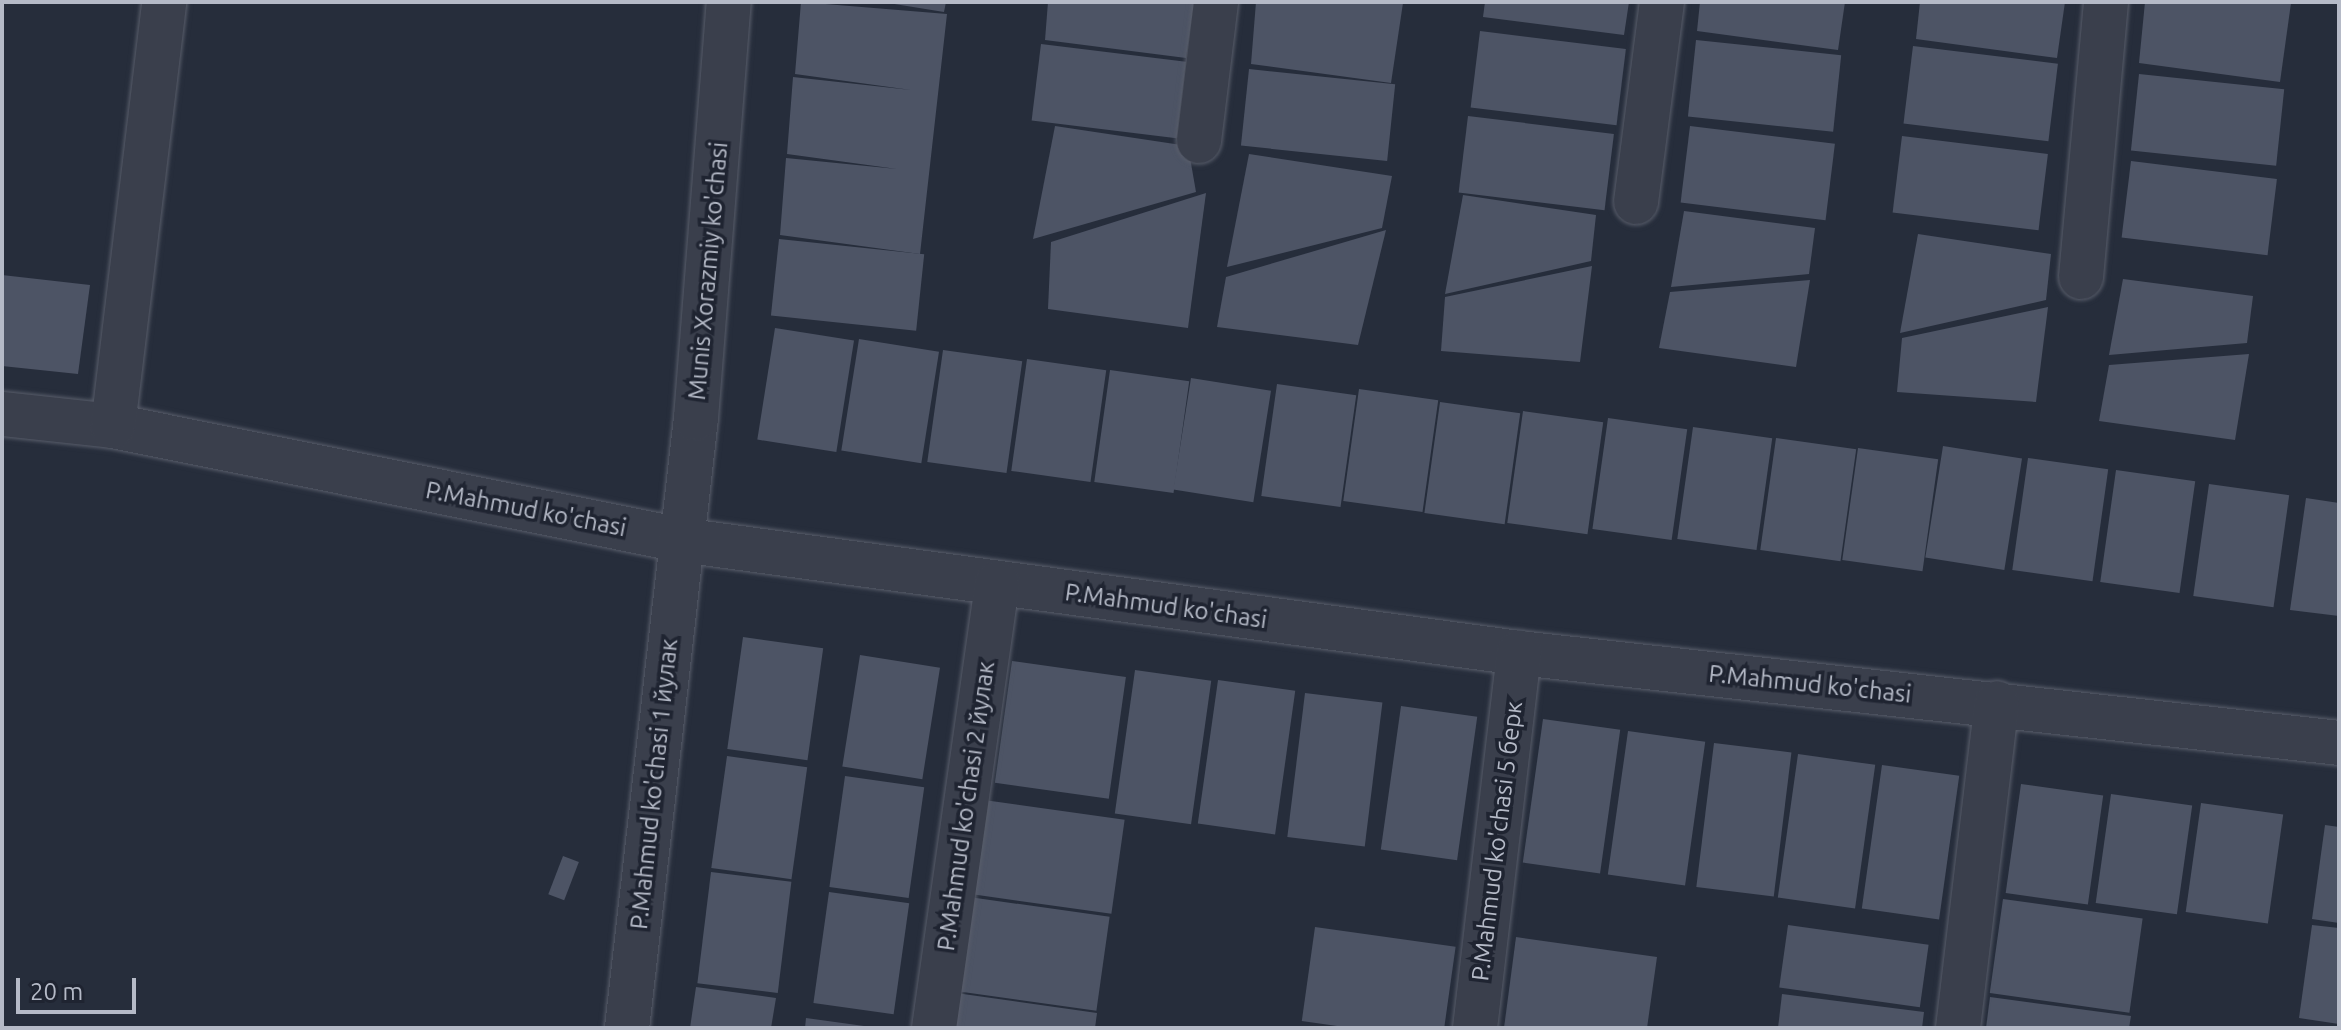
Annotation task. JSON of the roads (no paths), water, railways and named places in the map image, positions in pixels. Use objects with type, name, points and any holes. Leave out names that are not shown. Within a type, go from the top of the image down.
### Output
[{"type":"street","points":[[113,426],[164,2]]},
{"type":"street","name":"Munis Xorazmiy ko'chasi","points":[[681,540],[729,2]]},
{"type":"street","points":[[1199,141],[1216,2]]},
{"type":"street","points":[[1636,202],[1662,2]]},
{"type":"street","points":[[2081,277],[2106,2]]},
{"type":"street","name":"P.Mahmud ko'chasi","points":[[2,414],[113,426],[681,540],[1519,653],[1997,703],[2339,743]]},
{"type":"street","name":"P.Mahmud ko'chasi 1 йулак","points":[[627,1028],[681,540]]},
{"type":"street","name":"P.Mahmud ko'chasi 2 йулак","points":[[934,1028],[997,583]]},
{"type":"street","name":"P.Mahmud ko'chasi 5 берк","points":[[1475,1028],[1519,653]]},
{"type":"street","points":[[1958,1028],[1997,703]]}]
